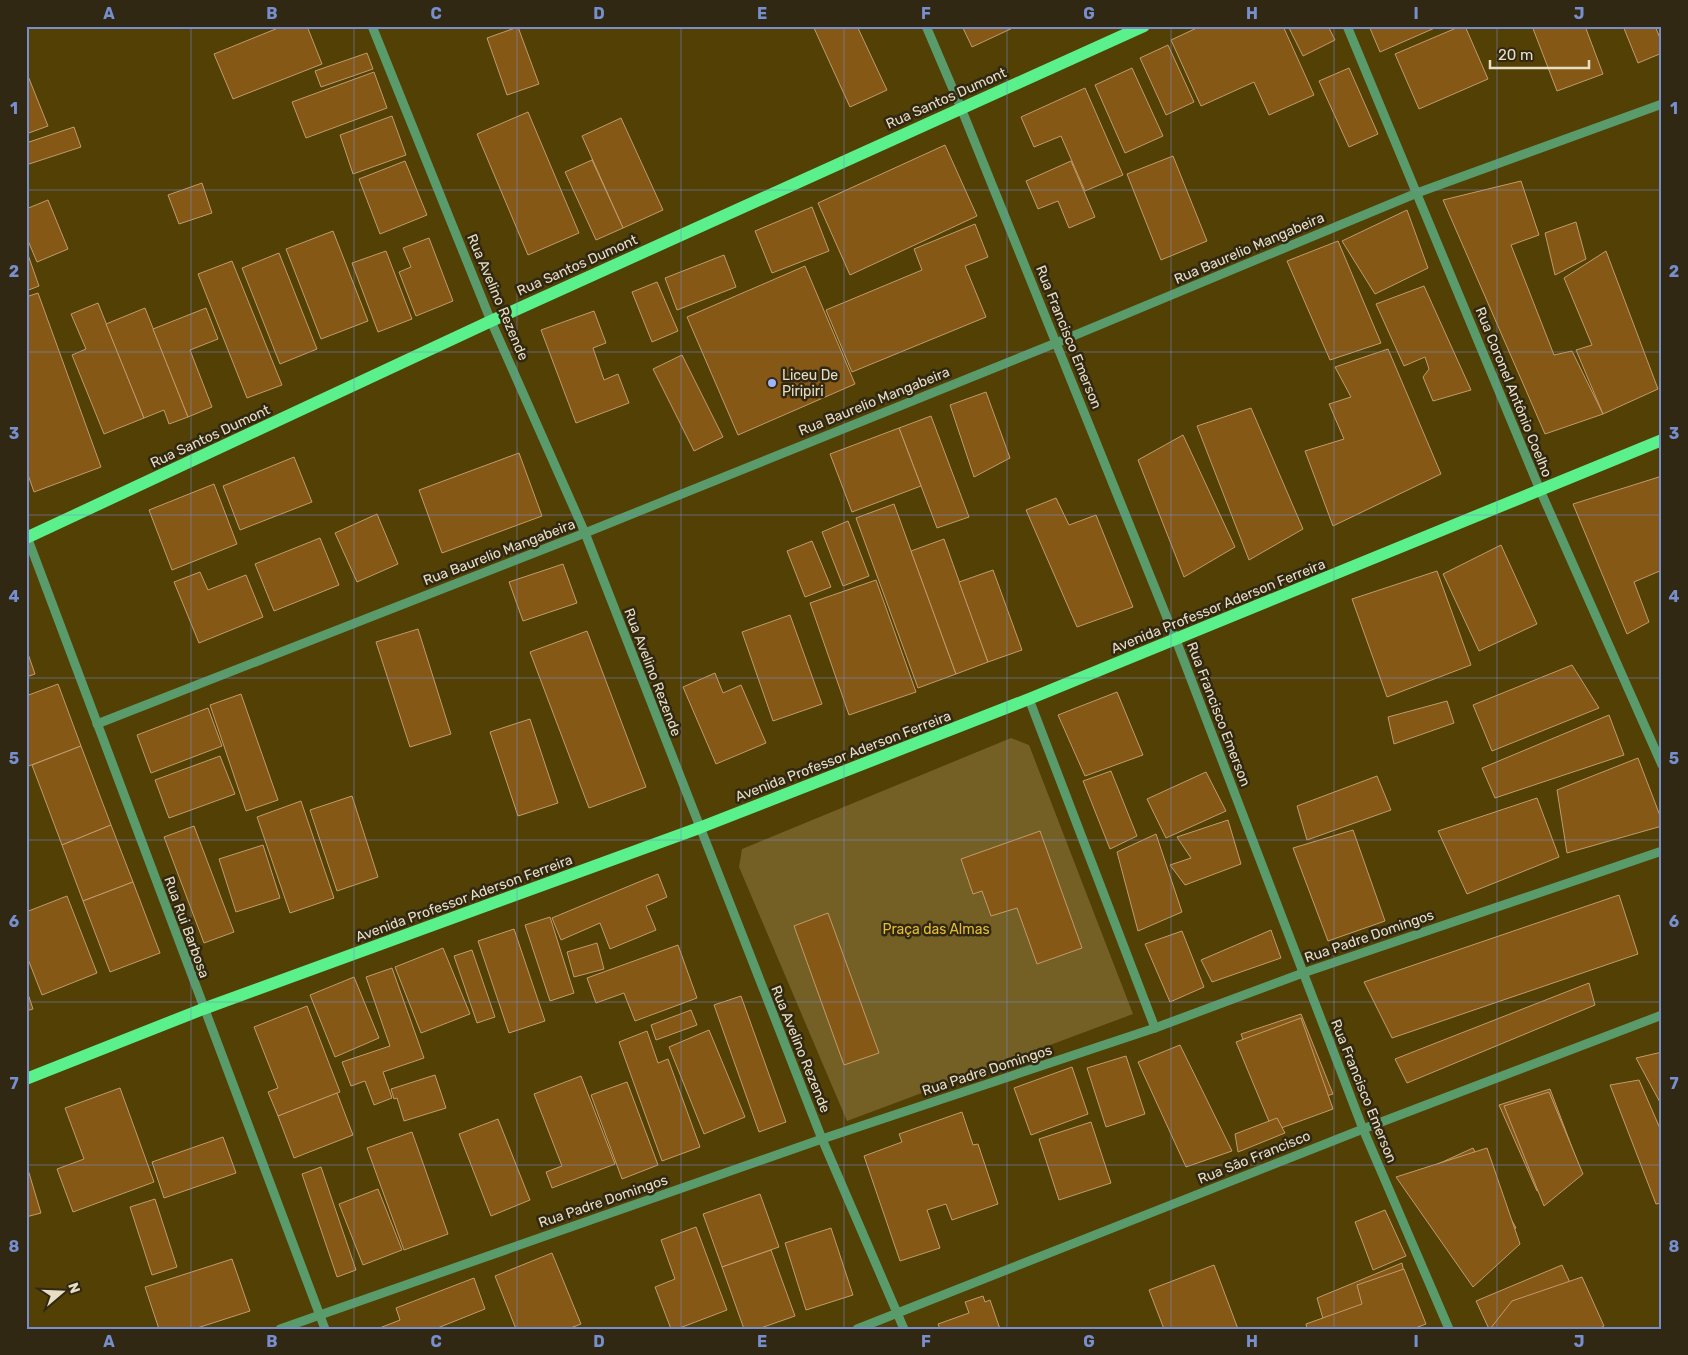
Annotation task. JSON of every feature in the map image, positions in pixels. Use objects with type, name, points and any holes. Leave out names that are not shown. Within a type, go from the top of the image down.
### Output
[{"type":"main road","name":"Rua Santos Dumont","points":[[27,536],[491,321],[1144,26]]},
{"type":"main road","name":"Avenida Professor Aderson Ferreira","points":[[26,1079],[203,1009],[699,828],[1176,640],[1662,440]]},
{"type":"street","name":"Rua Avelino Rezende","points":[[372,26],[491,321],[585,533],[822,1139],[904,1329]]},
{"type":"street","name":"Rua Francisco Emerson","points":[[926,26],[1176,640],[1363,1129],[1449,1329]]},
{"type":"street","name":"Rua Coronel Antônio Coelho","points":[[1347,26],[1540,490],[1662,765]]},
{"type":"street","name":"Rua Baurelio Mangabeira","points":[[97,724],[585,533],[1056,343],[1417,193],[1662,104]]},
{"type":"street","name":"Rua Rui Barbosa","points":[[27,536],[203,1009],[325,1329]]},
{"type":"street","points":[[1029,699],[1155,1028]]},
{"type":"street","name":"Rua Padre Domingos","points":[[280,1329],[822,1139],[1155,1028],[1303,973],[1662,851]]},
{"type":"street","name":"Rua São Francisco","points":[[857,1329],[1363,1129],[1662,1015]]},
{"type":"green space","name":"Praça das Almas","points":[[1011,738],[1029,745],[1133,1014],[847,1121],[739,867],[742,849]]},
{"type":"building","points":[[283,26],[307,26],[322,64],[233,99],[214,54]]},
{"type":"building","points":[[817,26],[857,26],[887,90],[850,107],[814,28]]},
{"type":"building","points":[[962,26],[1017,26],[972,47]]},
{"type":"building","points":[[1201,26],[1283,26],[1314,95],[1269,115],[1254,82],[1201,106],[1171,40]]},
{"type":"building","points":[[1288,26],[1328,26],[1335,40],[1303,56]]},
{"type":"building","points":[[1369,26],[1437,26],[1437,27],[1380,52]]},
{"type":"building","points":[[1465,26],[1488,79],[1419,109],[1395,54]]},
{"type":"building","points":[[1532,26],[1585,26],[1603,74],[1557,91]]},
{"type":"building","points":[[1623,26],[1655,26],[1662,43],[1662,53],[1638,63]]},
{"type":"building","points":[[518,27],[539,84],[507,95],[487,38]]},
{"type":"building","points":[[1168,45],[1194,102],[1166,115],[1140,58]]},
{"type":"building","points":[[367,53],[373,69],[321,87],[315,71]]},
{"type":"building","points":[[1132,68],[1163,136],[1125,153],[1095,85]]},
{"type":"building","points":[[1349,68],[1378,134],[1349,147],[1319,81]]},
{"type":"building","points":[[26,71],[48,126],[26,134]]},
{"type":"building","points":[[374,72],[387,108],[306,138],[292,102]]},
{"type":"building","points":[[1085,88],[1123,175],[1085,191],[1061,136],[1034,147],[1021,117]]},
{"type":"building","points":[[528,112],[579,233],[528,255],[477,134]]},
{"type":"building","points":[[392,116],[406,155],[353,174],[340,135]]},
{"type":"building","points":[[621,118],[663,210],[623,228],[582,136]]},
{"type":"building","points":[[74,127],[81,147],[26,165],[26,143]]},
{"type":"building","points":[[945,145],[977,216],[850,275],[818,203]]},
{"type":"building","points":[[1173,156],[1207,241],[1161,260],[1127,174]]},
{"type":"building","points":[[592,160],[623,228],[596,240],[565,172]]},
{"type":"building","points":[[405,161],[427,215],[380,234],[359,179]]},
{"type":"building","points":[[1071,161],[1095,217],[1069,228],[1058,201],[1038,209],[1026,181]]},
{"type":"building","points":[[1521,181],[1539,235],[1511,245],[1554,355],[1572,351],[1603,414],[1545,434],[1443,200]]},
{"type":"building","points":[[202,183],[212,213],[179,224],[168,195]]},
{"type":"building","points":[[48,200],[68,249],[37,262],[26,236],[26,209]]},
{"type":"building","points":[[812,207],[829,251],[772,273],[755,231]]},
{"type":"building","points":[[1407,210],[1428,268],[1375,294],[1342,241]]},
{"type":"building","points":[[1576,222],[1586,259],[1555,275],[1545,233]]},
{"type":"building","points":[[975,224],[988,257],[965,266],[986,317],[852,372],[826,310],[922,270],[914,249]]},
{"type":"building","points":[[333,231],[368,321],[321,339],[286,249]]},
{"type":"building","points":[[429,238],[453,301],[416,316],[399,272],[411,267],[403,248]]},
{"type":"building","points":[[1338,241],[1381,343],[1330,360],[1287,261]]},
{"type":"building","points":[[26,249],[39,286],[26,291]]},
{"type":"building","points":[[386,251],[412,319],[378,332],[352,263]]},
{"type":"building","points":[[1606,251],[1658,389],[1603,414],[1576,350],[1592,345],[1564,278]]},
{"type":"building","points":[[279,253],[317,349],[280,364],[242,268]]},
{"type":"building","points":[[724,255],[736,287],[677,310],[665,278]]},
{"type":"building","points":[[232,261],[282,385],[247,398],[198,274]]},
{"type":"building","points":[[805,266],[855,384],[738,435],[687,317]]},
{"type":"building","points":[[657,282],[678,331],[652,342],[632,292]]},
{"type":"building","points":[[1424,286],[1471,390],[1433,401],[1423,377],[1429,369],[1425,357],[1404,366],[1376,304]]},
{"type":"building","points":[[38,293],[101,467],[34,492],[26,469],[26,297]]},
{"type":"building","points":[[98,303],[144,418],[104,434],[72,355],[86,349],[71,314]]},
{"type":"building","points":[[145,308],[188,417],[169,424],[164,410],[144,418],[106,324]]},
{"type":"building","points":[[206,308],[218,339],[190,350],[212,407],[188,417],[153,329]]},
{"type":"building","points":[[594,311],[606,343],[593,348],[604,380],[618,374],[629,403],[576,423],[541,330]]},
{"type":"building","points":[[1388,349],[1441,474],[1333,526],[1305,451],[1344,439],[1329,404],[1351,397],[1335,367]]},
{"type":"building","points":[[682,355],[723,437],[694,451],[653,369]]},
{"type":"building","points":[[986,392],[1010,458],[974,477],[950,405]]},
{"type":"building","points":[[1251,408],[1303,529],[1249,560],[1197,426]]},
{"type":"building","points":[[931,416],[969,517],[937,528],[899,428]]},
{"type":"building","points":[[899,428],[921,486],[852,512],[830,454]]},
{"type":"building","points":[[1183,435],[1235,547],[1184,577],[1138,460]]},
{"type":"building","points":[[519,453],[542,516],[442,553],[419,490]]},
{"type":"building","points":[[294,457],[312,502],[240,530],[223,486]]},
{"type":"building","points":[[1662,476],[1662,570],[1634,582],[1649,622],[1627,634],[1573,504]]},
{"type":"building","points":[[214,484],[237,544],[172,570],[149,510]]},
{"type":"building","points":[[1056,498],[1069,525],[1096,515],[1133,607],[1077,627],[1026,510]]},
{"type":"building","points":[[894,504],[956,674],[918,688],[856,518]]},
{"type":"building","points":[[377,514],[398,564],[357,582],[335,533]]},
{"type":"building","points":[[848,521],[869,576],[843,586],[822,532]]},
{"type":"building","points":[[320,538],[339,585],[274,611],[255,564]]},
{"type":"building","points":[[944,539],[988,662],[956,674],[911,551]]},
{"type":"building","points":[[812,541],[831,587],[805,597],[787,551]]},
{"type":"building","points":[[1501,545],[1537,624],[1479,651],[1443,574]]},
{"type":"building","points":[[563,564],[577,603],[523,621],[509,582]]},
{"type":"building","points":[[993,570],[1022,650],[988,662],[959,582]]},
{"type":"building","points":[[1437,571],[1471,665],[1387,697],[1352,599]]},
{"type":"building","points":[[200,572],[208,590],[246,575],[263,617],[199,643],[174,582]]},
{"type":"building","points":[[876,580],[916,692],[849,715],[810,603]]},
{"type":"building","points":[[790,615],[822,704],[773,721],[742,632]]},
{"type":"building","points":[[418,629],[451,734],[410,747],[376,642]]},
{"type":"building","points":[[587,631],[646,787],[589,808],[530,652]]},
{"type":"building","points":[[26,648],[35,674],[26,677]]},
{"type":"building","points":[[1572,665],[1599,708],[1492,751],[1473,705]]},
{"type":"building","points":[[715,673],[723,693],[741,685],[766,743],[716,764],[683,687]]},
{"type":"building","points":[[58,684],[81,746],[26,767],[26,696]]},
{"type":"building","points":[[1117,692],[1143,755],[1085,776],[1058,715]]},
{"type":"building","points":[[241,694],[278,800],[246,811],[210,705]]},
{"type":"building","points":[[1447,701],[1454,723],[1394,744],[1388,717]]},
{"type":"building","points":[[208,708],[222,746],[151,773],[137,735]]},
{"type":"building","points":[[1609,715],[1624,755],[1495,798],[1482,768]]},
{"type":"building","points":[[530,719],[558,803],[518,816],[490,732]]},
{"type":"building","points":[[81,746],[111,825],[62,845],[32,765]]},
{"type":"building","points":[[220,756],[235,794],[169,818],[155,780]]},
{"type":"building","points":[[1638,758],[1662,821],[1662,826],[1567,853],[1557,790]]},
{"type":"building","points":[[1111,771],[1137,836],[1110,849],[1083,781]]},
{"type":"building","points":[[1206,772],[1226,811],[1166,838],[1147,799]]},
{"type":"building","points":[[1377,776],[1391,810],[1307,840],[1297,806]]},
{"type":"building","points":[[352,796],[378,877],[337,891],[310,810]]},
{"type":"building","points":[[1537,798],[1559,857],[1467,894],[1438,831]]},
{"type":"building","points":[[301,801],[334,898],[290,913],[257,817]]},
{"type":"building","points":[[1228,820],[1241,864],[1185,885],[1170,865],[1191,858],[1177,837]]},
{"type":"building","points":[[111,825],[133,882],[83,901],[62,845]]},
{"type":"building","points":[[194,826],[234,932],[204,943],[164,837]]},
{"type":"building","points":[[1353,830],[1385,921],[1328,941],[1293,848]]},
{"type":"building","points":[[1040,831],[1082,948],[1037,964],[1017,908],[991,916],[982,891],[973,894],[961,859]]},
{"type":"building","points":[[1156,834],[1182,912],[1138,931],[1117,852]]},
{"type":"building","points":[[263,845],[280,898],[236,912],[219,859]]},
{"type":"building","points":[[658,874],[667,897],[646,906],[656,930],[610,949],[600,923],[561,940],[552,918]]},
{"type":"building","points":[[133,882],[160,953],[110,972],[83,901]]},
{"type":"building","points":[[1619,895],[1638,954],[1392,1038],[1364,982]]},
{"type":"building","points":[[67,896],[97,973],[42,995],[26,954],[26,912]]},
{"type":"building","points":[[828,913],[879,1053],[844,1065],[794,926]]},
{"type":"building","points":[[550,917],[574,993],[550,1001],[525,925]]},
{"type":"building","points":[[514,929],[545,1021],[509,1033],[478,941]]},
{"type":"building","points":[[1271,930],[1281,958],[1212,982],[1201,960]]},
{"type":"building","points":[[1182,931],[1204,987],[1170,1002],[1145,944]]},
{"type":"building","points":[[597,943],[604,969],[574,977],[567,952]]},
{"type":"building","points":[[678,945],[697,998],[635,1021],[624,993],[596,1003],[587,978]]},
{"type":"building","points":[[443,948],[470,1014],[421,1033],[395,967]]},
{"type":"building","points":[[472,950],[495,1017],[477,1023],[454,956]]},
{"type":"building","points":[[392,968],[424,1058],[383,1072],[392,1098],[374,1105],[365,1081],[351,1086],[342,1062],[390,1046],[366,977]]},
{"type":"building","points":[[354,977],[379,1038],[335,1057],[310,995]]},
{"type":"building","points":[[1589,983],[1595,1005],[1407,1083],[1395,1059]]},
{"type":"building","points":[[26,988],[33,1009],[26,1011]]},
{"type":"building","points":[[741,996],[786,1122],[759,1132],[714,1005]]},
{"type":"building","points":[[307,1006],[340,1092],[278,1116],[268,1092],[278,1088],[254,1027]]},
{"type":"building","points":[[691,1010],[697,1025],[656,1040],[651,1025]]},
{"type":"building","points":[[1301,1014],[1333,1094],[1271,1113],[1241,1034]]},
{"type":"building","points":[[1301,1018],[1333,1109],[1273,1131],[1236,1042]]},
{"type":"building","points":[[709,1030],[745,1117],[704,1134],[669,1047]]},
{"type":"building","points":[[647,1031],[658,1063],[668,1059],[700,1147],[662,1161],[619,1042]]},
{"type":"building","points":[[1180,1045],[1232,1151],[1186,1167],[1138,1062]]},
{"type":"building","points":[[1662,1052],[1662,1106],[1636,1058]]},
{"type":"building","points":[[1126,1056],[1145,1114],[1106,1127],[1087,1068]]},
{"type":"building","points":[[1072,1067],[1088,1114],[1031,1135],[1014,1088]]},
{"type":"building","points":[[435,1075],[446,1108],[404,1121],[397,1098],[394,1099],[391,1089]]},
{"type":"building","points":[[581,1076],[615,1164],[552,1188],[546,1172],[562,1166],[534,1094]]},
{"type":"building","points":[[1639,1080],[1662,1133],[1662,1203],[1656,1204],[1610,1085]]},
{"type":"building","points":[[627,1082],[658,1165],[622,1179],[591,1095]]},
{"type":"building","points":[[120,1088],[154,1182],[73,1212],[57,1169],[84,1159],[65,1108]]},
{"type":"building","points":[[1550,1089],[1582,1174],[1537,1191],[1499,1105]]},
{"type":"building","points":[[1549,1092],[1583,1174],[1544,1206],[1504,1106]]},
{"type":"building","points":[[337,1093],[353,1135],[294,1158],[278,1116]]},
{"type":"building","points":[[962,1112],[973,1145],[978,1144],[998,1204],[952,1220],[946,1204],[927,1210],[940,1248],[900,1261],[864,1156],[902,1142],[899,1134]]},
{"type":"building","points":[[1277,1118],[1285,1133],[1238,1152],[1235,1134]]},
{"type":"building","points":[[498,1119],[530,1200],[491,1216],[459,1134]]},
{"type":"building","points":[[1091,1122],[1111,1183],[1059,1200],[1039,1139]]},
{"type":"building","points":[[412,1132],[448,1234],[404,1250],[367,1148]]},
{"type":"building","points":[[223,1137],[236,1173],[164,1198],[152,1162]]},
{"type":"building","points":[[1473,1148],[1516,1228],[1459,1263],[1416,1174]]},
{"type":"building","points":[[1487,1148],[1520,1244],[1473,1287],[1396,1177]]},
{"type":"building","points":[[26,1163],[41,1213],[26,1217]]},
{"type":"building","points":[[321,1167],[356,1270],[337,1277],[302,1174]]},
{"type":"building","points":[[378,1189],[402,1250],[363,1265],[339,1204]]},
{"type":"building","points":[[760,1194],[779,1247],[722,1267],[703,1214]]},
{"type":"building","points":[[155,1199],[177,1267],[152,1275],[130,1207]]},
{"type":"building","points":[[1385,1210],[1406,1256],[1373,1270],[1355,1222]]},
{"type":"building","points":[[696,1227],[727,1310],[677,1329],[671,1329],[655,1287],[675,1279],[661,1240]]},
{"type":"building","points":[[831,1228],[853,1295],[806,1310],[785,1243]]},
{"type":"building","points":[[771,1250],[795,1316],[758,1329],[744,1329],[722,1267]]},
{"type":"building","points":[[552,1253],[581,1324],[568,1329],[516,1329],[495,1276]]},
{"type":"building","points":[[232,1259],[250,1311],[194,1329],[159,1329],[145,1287]]},
{"type":"building","points":[[1402,1263],[1416,1329],[1326,1329],[1317,1298]]},
{"type":"building","points":[[1214,1265],[1238,1329],[1164,1329],[1149,1290]]},
{"type":"building","points":[[1562,1265],[1591,1329],[1489,1329],[1476,1301]]},
{"type":"building","points":[[1404,1269],[1426,1324],[1413,1329],[1307,1329],[1306,1324],[1362,1304],[1357,1285]]},
{"type":"building","points":[[1582,1277],[1604,1326],[1598,1329],[1490,1329],[1512,1301]]},
{"type":"building","points":[[474,1278],[485,1309],[435,1329],[377,1329],[400,1320],[396,1308]]},
{"type":"building","points":[[983,1296],[985,1302],[990,1300],[1000,1329],[940,1329],[938,1324],[969,1313],[965,1302]]},
{"type":"place","name":"Liceu De Piripiri","points":[[772,383]]}]
